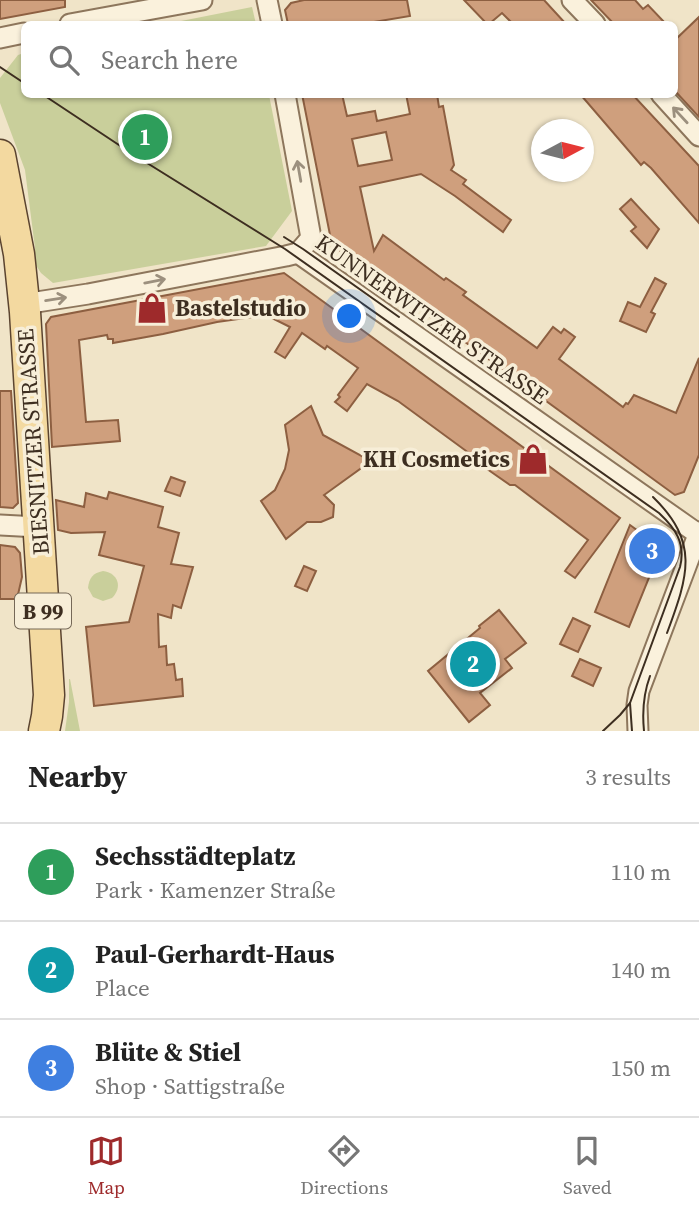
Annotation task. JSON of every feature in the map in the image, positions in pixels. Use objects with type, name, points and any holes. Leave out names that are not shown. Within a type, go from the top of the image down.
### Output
[{"type":"main road","name":"BIESNITZER STRASSE","points":[[0,155],[19,254],[24,304],[49,695],[44,731]]},
{"type":"street","points":[[86,21],[202,0]]},
{"type":"street","points":[[267,0],[271,21]]},
{"type":"street","points":[[572,0],[592,21]]},
{"type":"street","points":[[0,38],[21,34]]},
{"type":"street","points":[[286,98],[311,238],[298,253]]},
{"type":"street","points":[[665,98],[699,136]]},
{"type":"street","name":"KUNNERWITZER STRASSE","points":[[24,304],[102,292],[298,253],[698,533]]},
{"type":"street","points":[[0,524],[38,527]]},
{"type":"street","points":[[638,731],[639,691],[698,533]]},
{"type":"green space","points":[[252,7],[255,21],[181,21]]},
{"type":"green space","points":[[21,54],[21,98],[270,98],[292,211],[266,246],[53,283],[35,264],[25,170],[0,103],[0,78]]},
{"type":"green space","points":[[103,571],[112,575],[118,585],[112,598],[103,601],[93,597],[88,588],[92,576]]},
{"type":"green space","points":[[70,679],[80,731],[65,731]]},
{"type":"building","points":[[0,0],[65,0],[65,7],[0,19]]},
{"type":"building","points":[[304,0],[407,0],[410,16],[380,21],[287,21],[285,10],[291,3]]},
{"type":"building","points":[[464,0],[544,0],[563,21],[510,21],[502,13],[493,21],[484,21]]},
{"type":"building","points":[[591,0],[635,0],[643,9],[648,5],[663,21],[611,21]]},
{"type":"building","points":[[699,17],[699,117],[678,94],[678,37]]},
{"type":"building","points":[[303,98],[343,98],[347,116],[375,111],[377,121],[410,114],[407,98],[438,98],[439,107],[443,106],[454,165],[451,170],[466,180],[463,184],[511,220],[503,232],[421,174],[360,187],[374,251],[383,235],[444,280],[446,278],[466,292],[463,295],[537,348],[553,327],[561,333],[564,329],[575,337],[559,359],[623,407],[634,395],[676,413],[699,358],[699,455],[684,492],[675,495],[335,247],[331,240]],"holes":[[[386,132],[392,160],[358,166],[352,139]]]},
{"type":"building","points":[[583,98],[636,98],[699,166],[699,223],[651,168],[644,162],[641,165]]},
{"type":"building","points":[[631,199],[659,229],[647,248],[631,231],[636,227],[620,209]]},
{"type":"building","points":[[284,273],[620,518],[575,578],[565,571],[588,540],[515,485],[510,485],[487,469],[488,467],[398,401],[367,384],[347,411],[335,402],[358,368],[327,346],[325,349],[302,333],[285,358],[275,352],[290,327],[266,315],[113,343],[113,339],[108,339],[107,335],[79,340],[86,422],[118,420],[120,441],[52,447],[46,324],[51,317]]},
{"type":"building","points":[[655,278],[666,284],[651,312],[655,314],[646,332],[620,321],[628,302],[640,307]]},
{"type":"building","points":[[0,391],[11,391],[18,503],[13,508],[0,507]]},
{"type":"building","points":[[311,406],[323,435],[371,461],[324,495],[334,505],[333,517],[321,522],[307,522],[286,539],[261,501],[275,490],[285,469],[289,450],[285,425]]},
{"type":"building","points":[[171,477],[185,482],[180,496],[165,491]]},
{"type":"building","points":[[109,492],[163,507],[158,527],[179,533],[171,564],[193,567],[181,608],[173,605],[171,618],[158,614],[159,647],[166,646],[167,665],[174,664],[176,680],[182,679],[183,696],[94,706],[86,627],[129,622],[144,566],[99,555],[105,532],[71,533],[58,530],[56,500],[84,507],[86,493],[107,499]]},
{"type":"building","points":[[630,525],[656,544],[659,553],[629,627],[595,612]]},
{"type":"building","points":[[0,545],[15,547],[20,553],[22,577],[17,599],[0,599]]},
{"type":"building","points":[[304,566],[316,571],[307,591],[295,586]]},
{"type":"building","points":[[499,610],[526,643],[505,659],[512,668],[480,693],[490,705],[469,722],[428,671]]},
{"type":"building","points":[[573,618],[590,626],[578,652],[560,644]]},
{"type":"building","points":[[580,659],[601,668],[593,686],[572,676]]},
{"type":"tram line","points":[[0,67],[21,81]]},
{"type":"tram line","points":[[48,98],[285,249],[659,513],[670,524],[682,551],[680,567],[630,703],[603,731]]},
{"type":"tram line","points":[[284,237],[399,317]]},
{"type":"tram line","points":[[653,497],[678,529],[686,560],[681,593],[667,633]]},
{"type":"tram line","points":[[644,731],[644,703],[650,676]]},
{"type":"tram line","points":[[630,703],[632,731]]},
{"type":"place","name":"Sechsstädteplatz","points":[[145,137]]},
{"type":"place","name":"Bastelstudio","points":[[152,308]]},
{"type":"place","name":"KH Cosmetics","points":[[533,459]]},
{"type":"place","name":"Blüte & Stiel","points":[[652,551]]},
{"type":"place","name":"Paul-Gerhardt-Haus","points":[[473,664]]}]
